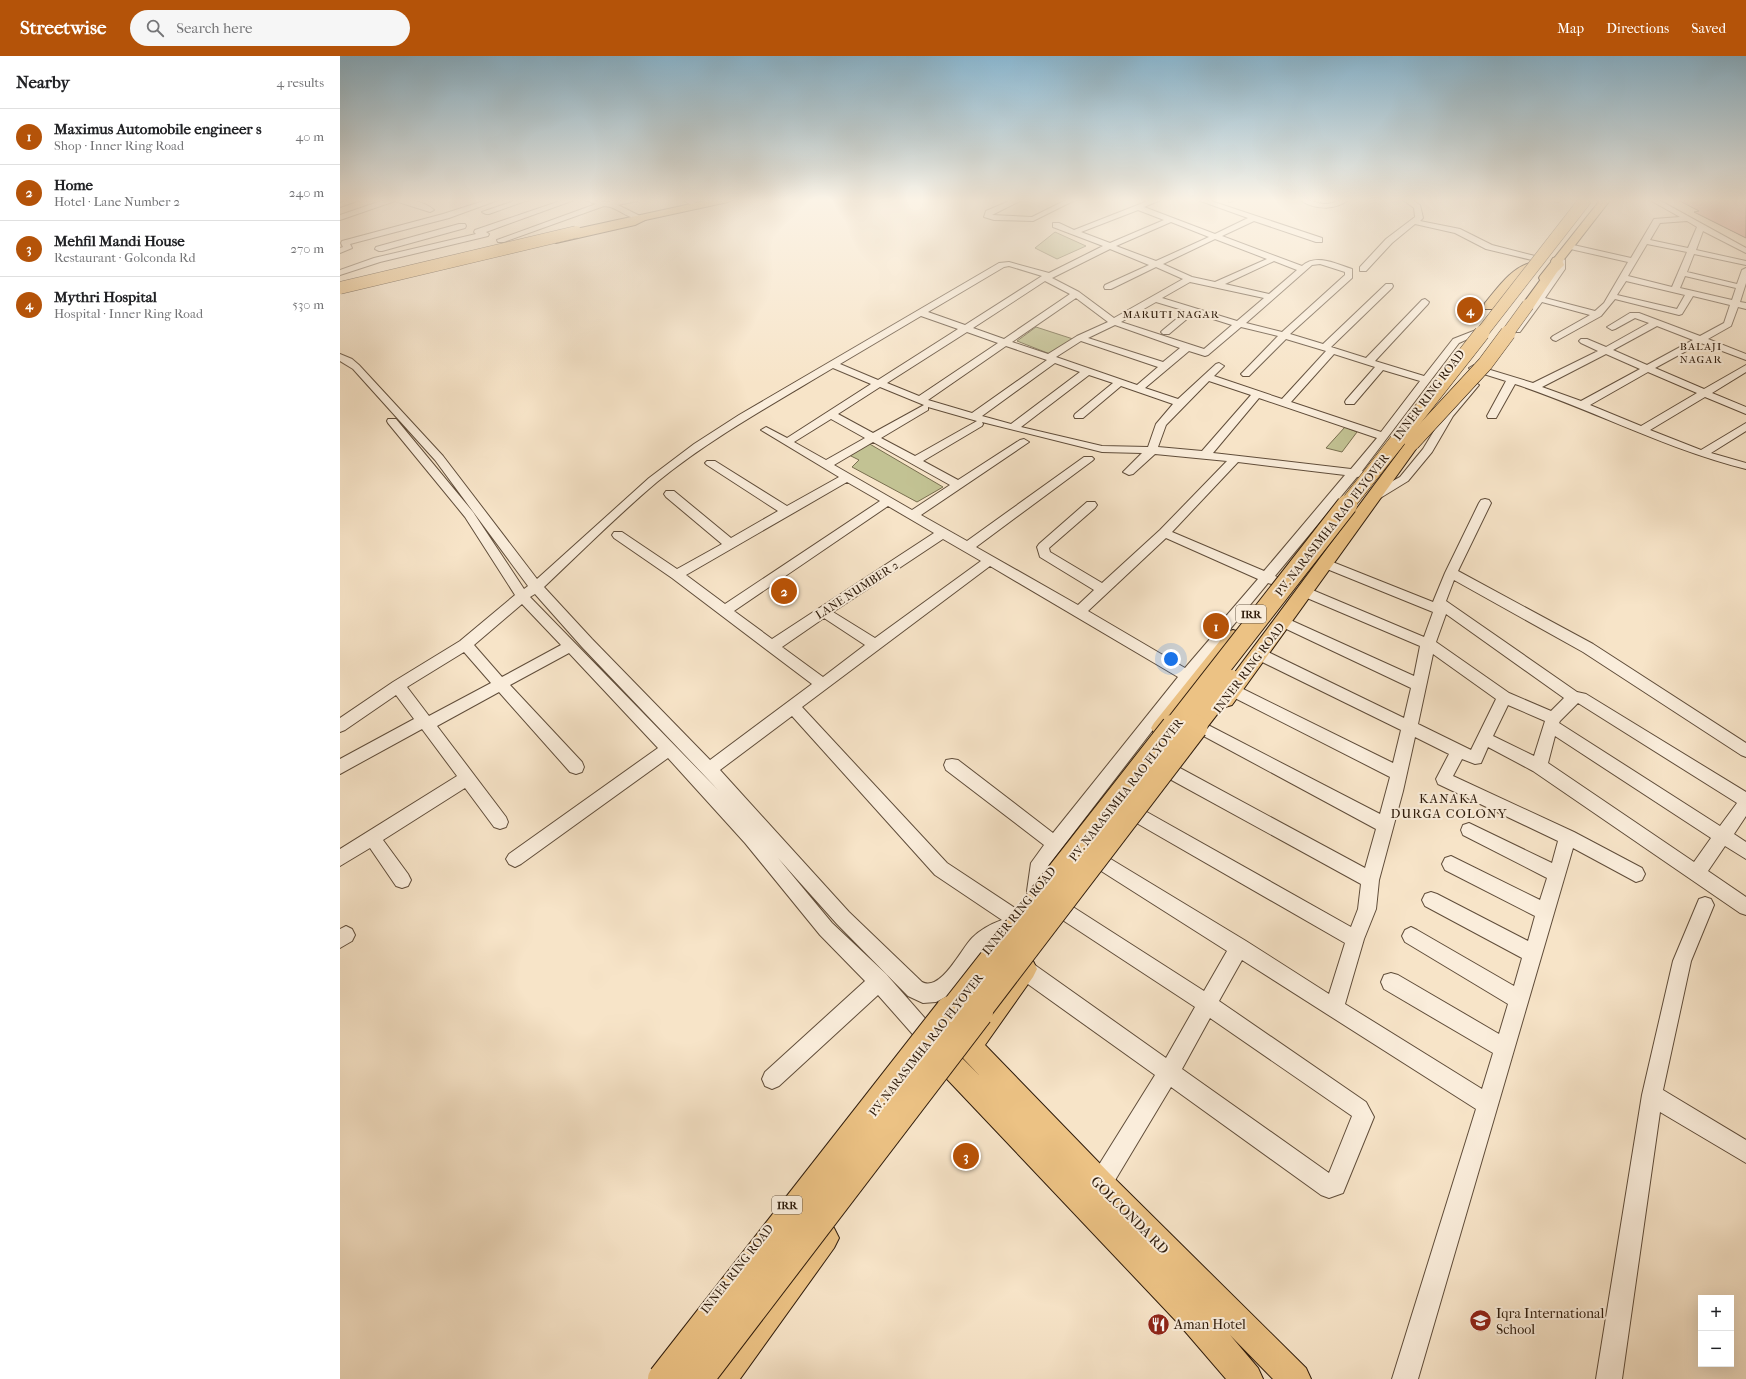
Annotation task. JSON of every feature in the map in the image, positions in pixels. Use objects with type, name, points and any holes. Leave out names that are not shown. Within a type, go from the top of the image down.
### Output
[{"type":"highway","points":[[341,284],[444,261]]},
{"type":"highway","name":"P.V. NARASIMHA RAO FLYOVER","points":[[664,1379],[1538,261]]},
{"type":"highway","name":"P.V. NARASIMHA RAO FLYOVER","points":[[698,1379],[1391,448],[1544,261]]},
{"type":"highway","points":[[1391,448],[1485,364],[1534,302],[1560,261]]},
{"type":"highway","points":[[1391,448],[1448,359],[1512,280],[1533,263]]},
{"type":"main road","points":[[341,284],[416,261]]},
{"type":"main road","points":[[341,284],[452,261]]},
{"type":"main road","name":"INNER RING ROAD","points":[[827,1235],[962,1057],[1326,564],[1373,497],[1480,370],[1558,261]]},
{"type":"main road","name":"INNER RING ROAD","points":[[650,1379],[1036,891],[1192,678],[1341,499],[1358,474],[1395,441],[1476,333],[1533,263]]},
{"type":"main road","points":[[1277,575],[1310,585]]},
{"type":"main road","name":"GOLCONDA RD","points":[[962,1057],[1100,1184],[1295,1379]]},
{"type":"main road","name":"GOLCONDA RD","points":[[962,1057],[1247,1379]]},
{"type":"main road","points":[[721,1379],[827,1235],[791,1200]]},
{"type":"street","points":[[341,284],[376,261]]},
{"type":"street","points":[[787,442],[832,415],[879,383],[1048,277],[1081,261]]},
{"type":"street","points":[[1147,261],[1189,279],[1218,284],[1272,297]]},
{"type":"street","points":[[1108,287],[1162,261]]},
{"type":"street","points":[[1218,284],[1269,261]]},
{"type":"street","points":[[1282,261],[1302,269]]},
{"type":"street","points":[[1363,269],[1371,261]]},
{"type":"street","points":[[1527,261],[1533,263]]},
{"type":"street","points":[[1556,338],[1584,324],[1598,314],[1607,305],[1634,261],[1631,261]]},
{"type":"street","points":[[1674,290],[1688,261]]},
{"type":"street","points":[[1736,261],[1746,263]]},
{"type":"street","points":[[340,726],[398,686],[464,645],[522,596],[536,587],[653,480],[698,446],[743,417],[1002,265],[1010,264],[1048,277],[1076,294],[1114,322],[1205,353],[1310,263],[1321,262],[1349,271],[1349,276],[1284,335],[1246,374]]},
{"type":"street","points":[[1582,405],[1728,324],[1746,270]]},
{"type":"street","points":[[1682,273],[1740,287]]},
{"type":"street","points":[[1624,278],[1746,306]]},
{"type":"street","points":[[915,461],[976,421],[1052,358],[1080,338],[1114,322],[1189,279]]},
{"type":"street","points":[[1284,403],[1329,349],[1389,286]]},
{"type":"street","points":[[826,465],[873,437],[923,403],[1005,342],[1076,294]]},
{"type":"street","points":[[1612,296],[1679,312],[1690,294]]},
{"type":"street","points":[[1156,299],[1239,324],[1284,335],[1426,380]]},
{"type":"street","points":[[1368,362],[1425,302]]},
{"type":"street","points":[[1598,314],[1534,302],[1480,370],[1582,405],[1641,431],[1702,454],[1746,466]]},
{"type":"street","points":[[1166,332],[1192,310]]},
{"type":"street","points":[[921,313],[1180,403]]},
{"type":"street","points":[[1612,327],[1633,315],[1644,316],[1746,357]]},
{"type":"street","points":[[1533,387],[1605,351],[1657,322]]},
{"type":"street","points":[[833,365],[879,383],[923,403],[930,404],[976,421],[1102,449],[1152,450],[1204,455],[1358,474],[1391,448],[1426,380],[1456,341],[1476,333]]},
{"type":"street","points":[[1080,338],[1165,366]]},
{"type":"street","points":[[1584,341],[1746,410]]},
{"type":"street","points":[[1138,388],[1187,347]]},
{"type":"street","points":[[343,361],[439,458],[536,587],[586,643],[709,769],[844,918],[915,989],[930,994],[937,993],[946,986],[978,945],[991,933],[1011,922],[936,864],[793,707]]},
{"type":"street","points":[[343,361],[469,515],[522,596],[751,838],[826,929],[879,981],[923,1032]]},
{"type":"street","points":[[1129,472],[1152,450],[1161,424],[1180,403],[1219,366]]},
{"type":"street","points":[[1350,402],[1381,366]]},
{"type":"street","points":[[1641,431],[1746,368]]},
{"type":"street","points":[[1013,428],[1087,371]]},
{"type":"street","points":[[1208,377],[1284,403],[1391,448]]},
{"type":"street","points":[[1492,416],[1512,380]]},
{"type":"street","points":[[1079,416],[1120,382]]},
{"type":"street","points":[[1204,455],[1258,394]]},
{"type":"street","points":[[832,415],[958,485]]},
{"type":"street","points":[[1702,454],[1746,426]]},
{"type":"street","points":[[766,430],[1192,678],[1040,863],[1036,891]]},
{"type":"street","points":[[912,515],[1024,442]]},
{"type":"street","points":[[967,547],[1088,459]]},
{"type":"street","points":[[1079,612],[1164,533],[1235,460]]},
{"type":"street","points":[[711,463],[786,511]]},
{"type":"street","points":[[677,575],[786,511],[848,478]]},
{"type":"street","points":[[670,494],[730,544]]},
{"type":"street","points":[[724,611],[888,501]]},
{"type":"street","points":[[1334,1008],[1355,939],[1367,909],[1370,880],[1410,728],[1428,644],[1451,574],[1485,502]]},
{"type":"street","points":[[1091,505],[1043,547],[1044,554],[1103,590]]},
{"type":"street","name":"LANE NUMBER 2","points":[[771,646],[943,533]]},
{"type":"street","points":[[1164,533],[1277,575]]},
{"type":"street","points":[[618,535],[677,575],[822,684]]},
{"type":"street","points":[[709,769],[822,684],[910,621],[990,560]]},
{"type":"street","points":[[1326,564],[1440,606],[1574,697],[1581,698],[1746,801],[1696,873]]},
{"type":"street","points":[[1451,574],[1588,648],[1746,751]]},
{"type":"street","points":[[1310,585],[1428,644],[1504,697],[1552,722],[1746,851]]},
{"type":"street","points":[[830,616],[875,645]]},
{"type":"street","points":[[1283,622],[1419,685]]},
{"type":"street","points":[[464,645],[576,767]]},
{"type":"street","points":[[340,767],[501,684],[569,647]]},
{"type":"street","points":[[1259,654],[1475,758],[1504,697]]},
{"type":"street","points":[[398,686],[500,822]]},
{"type":"street","points":[[1232,690],[1398,774]]},
{"type":"street","points":[[1539,766],[1552,722],[1574,697]]},
{"type":"street","points":[[1203,729],[1385,826]]},
{"type":"street","points":[[1484,738],[1539,766],[1746,907]]},
{"type":"street","points":[[516,859],[668,749]]},
{"type":"street","points":[[1458,751],[1444,780],[1568,837],[1636,874]]},
{"type":"street","points":[[952,765],[1055,844]]},
{"type":"street","points":[[1172,772],[1370,880]]},
{"type":"street","points":[[340,858],[467,778]]},
{"type":"street","points":[[1139,816],[1355,939]]},
{"type":"street","points":[[1469,830],[1557,874]]},
{"type":"street","points":[[1405,1379],[1568,837]]},
{"type":"street","points":[[372,838],[402,880]]},
{"type":"street","points":[[1104,863],[1487,1104]]},
{"type":"street","points":[[1451,864],[1545,912]]},
{"type":"street","points":[[1431,900],[1532,953]]},
{"type":"street","points":[[1609,1379],[1652,1095],[1682,961],[1704,905]]},
{"type":"street","points":[[1025,970],[1329,1187],[1335,1186],[1363,1117],[1359,1109],[1208,1004],[1067,913]]},
{"type":"street","points":[[1410,936],[1519,1000]]},
{"type":"street","points":[[1100,1184],[1169,1072],[1239,947]]},
{"type":"street","points":[[772,1079],[879,981]]},
{"type":"street","points":[[1391,982],[1504,1048]]},
{"type":"street","points":[[1652,1095],[1746,1152]]},
{"type":"green space","points":[[1036,327],[1073,339],[1050,354],[1017,341]]},
{"type":"green space","points":[[1345,427],[1357,432],[1342,452],[1326,448]]},
{"type":"green space","points":[[868,443],[943,487],[917,502],[852,467],[859,460],[847,454]]},
{"type":"place","name":"Mythri Hospital","points":[[1470,310]]},
{"type":"place","name":"Home","points":[[784,591]]},
{"type":"place","name":"Maximus Automobile engineer s","points":[[1216,626]]},
{"type":"place","name":"Mehfil Mandi House","points":[[966,1156]]},
{"type":"place","name":"Iqra International School","points":[[1481,1321]]},
{"type":"place","name":"Aman Hotel","points":[[1159,1324]]},
{"type":"district","name":"MARUTI NAGAR","points":[[1171,314]]},
{"type":"district","name":"BALAJI NAGAR","points":[[1701,352]]},
{"type":"district","name":"KANAKA DURGA COLONY","points":[[1449,806]]}]
